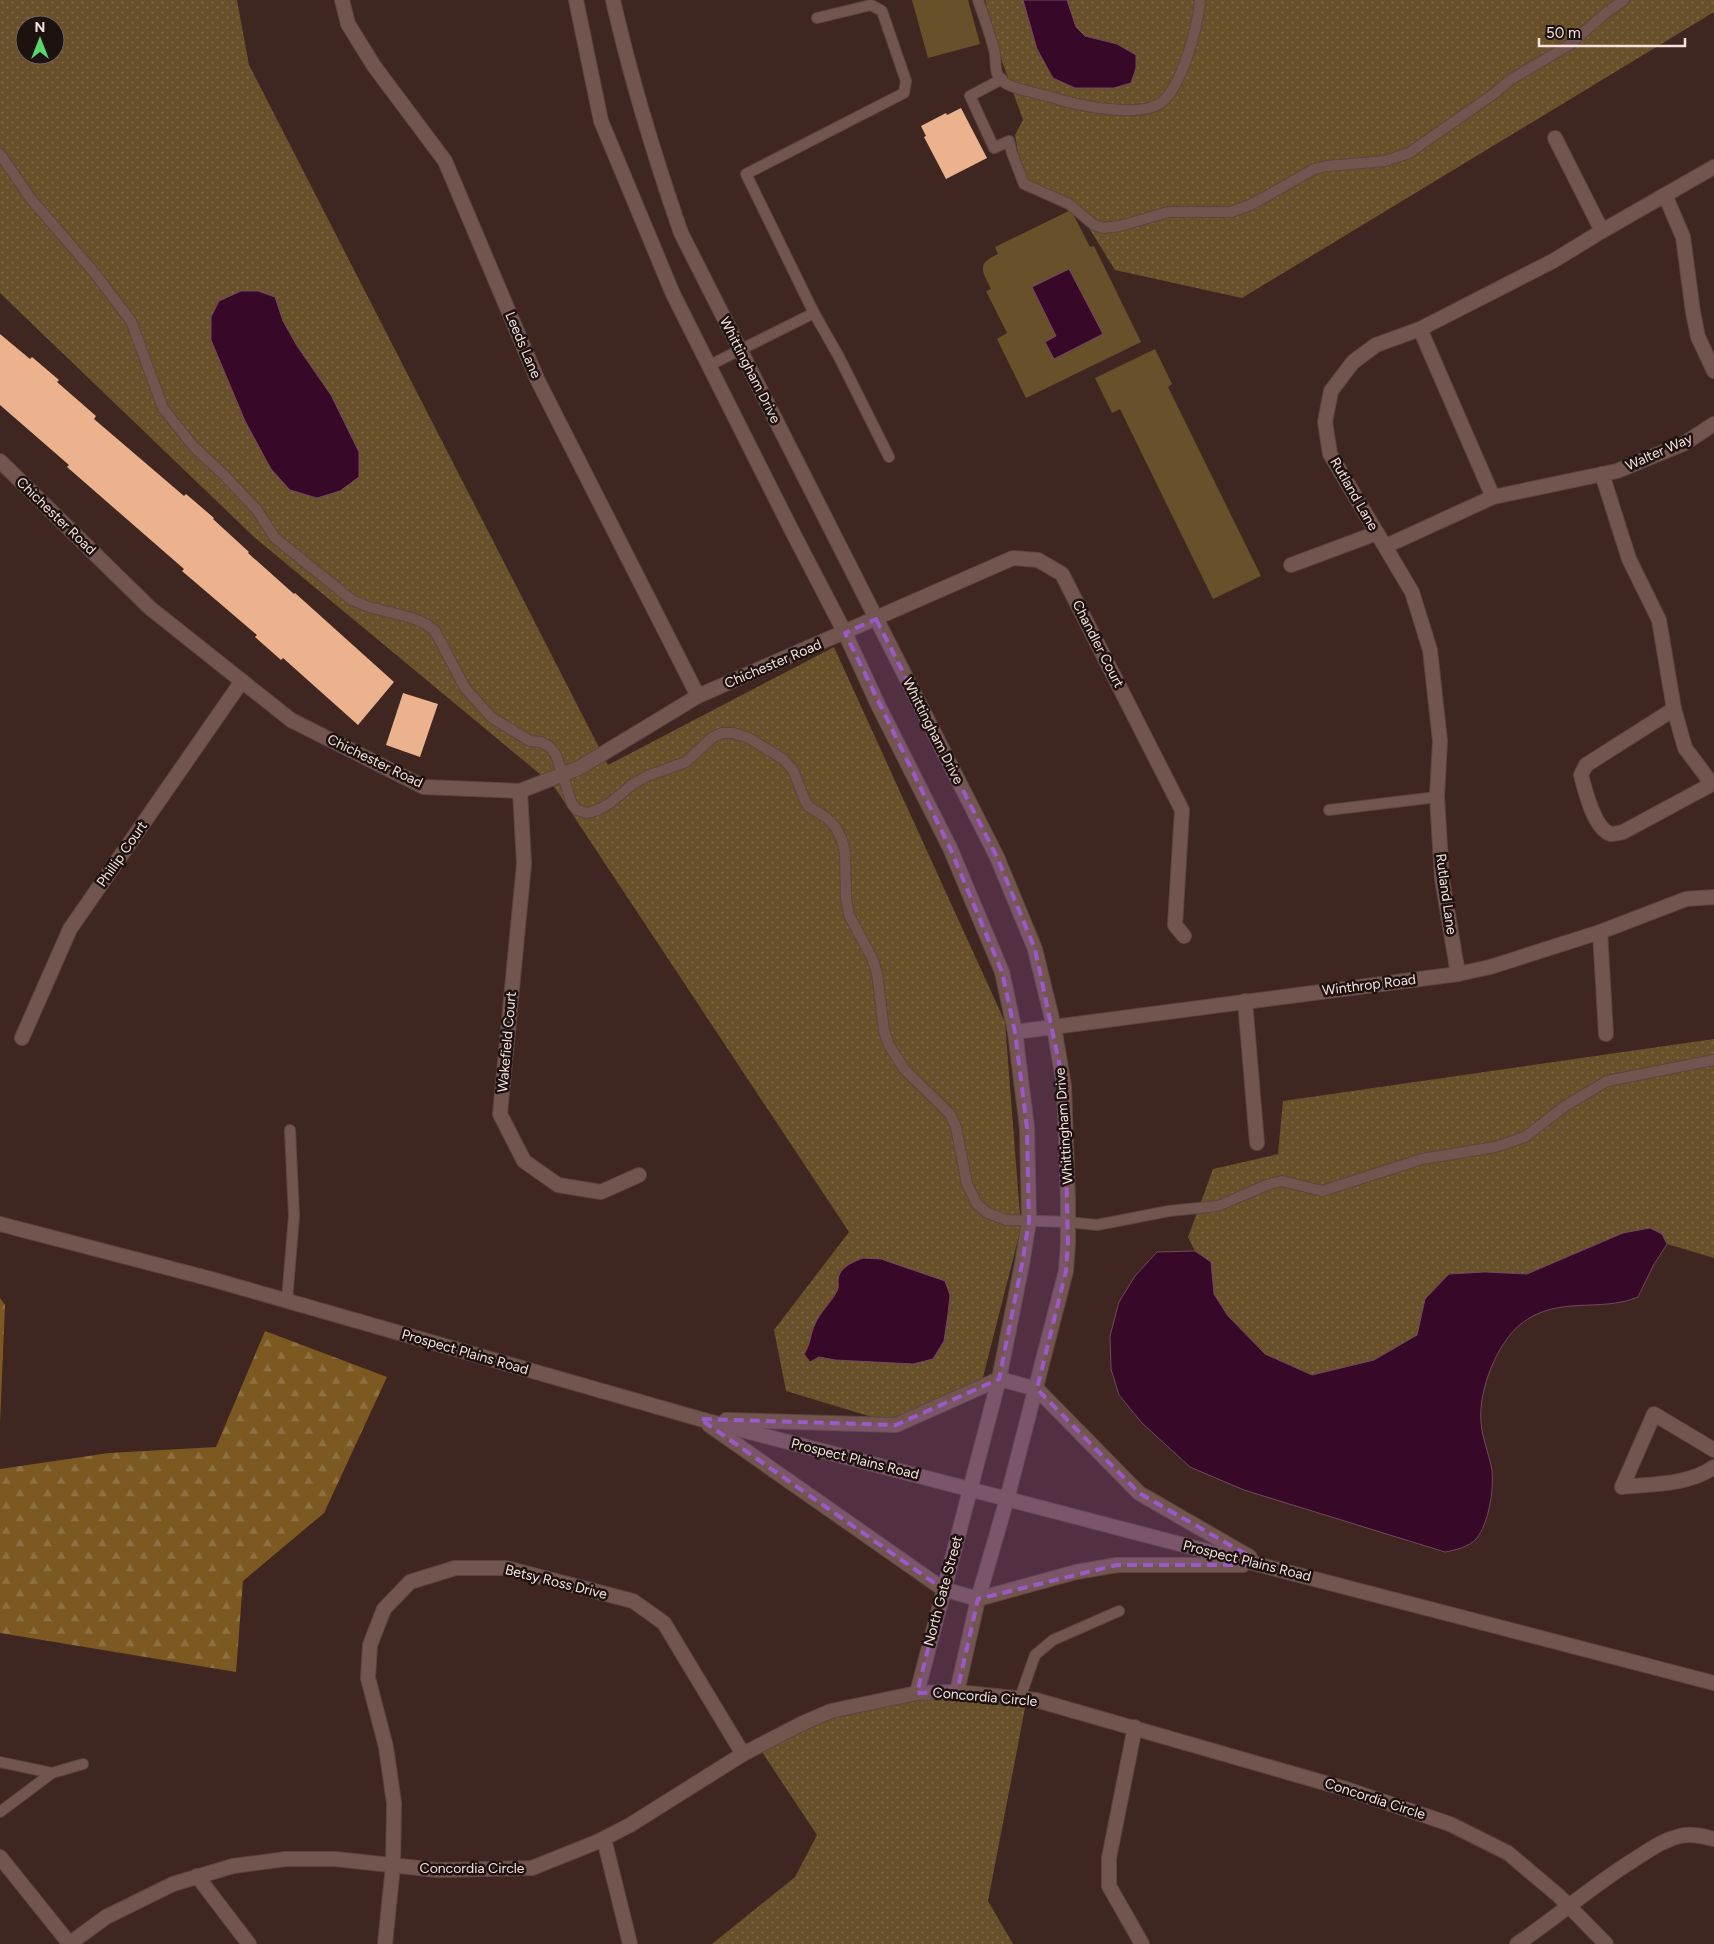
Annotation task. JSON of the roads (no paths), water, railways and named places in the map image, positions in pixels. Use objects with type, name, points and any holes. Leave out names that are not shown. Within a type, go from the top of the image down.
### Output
[{"type":"street","name":"Leeds Lane","points":[[342,0],[348,24],[374,66],[445,161],[538,381],[698,696]]},
{"type":"street","points":[[576,0],[601,121],[673,294],[790,529],[845,633],[879,707],[950,848],[1002,972],[1015,1032],[1027,1128],[1029,1221],[999,1379],[970,1489]]},
{"type":"street","name":"Whittingham Drive","points":[[613,0],[631,77],[656,161],[681,232],[996,857],[1035,948],[1054,1027],[1064,1086],[1068,1222],[1066,1272],[1007,1499]]},
{"type":"street","points":[[1555,138],[1602,231]]},
{"type":"street","name":"Rutland Lane","points":[[1458,974],[1442,879],[1437,798],[1440,741],[1430,650],[1412,592],[1330,454],[1325,422],[1331,391],[1353,362],[1376,346],[1420,329],[1553,261],[1714,167]]},
{"type":"street","points":[[1665,195],[1683,237],[1698,337],[1714,371]]},
{"type":"street","points":[[1420,329],[1493,497]]},
{"type":"street","name":"Walter Way","points":[[1386,546],[1493,497],[1617,471],[1685,442],[1714,424]]},
{"type":"street","name":"Chichester Road","points":[[0,461],[150,608],[291,720],[424,787],[520,791],[578,768],[698,696],[845,633]]},
{"type":"street","points":[[1602,474],[1629,559],[1660,620],[1674,709],[1686,748],[1713,784],[1623,832],[1612,834],[1603,829],[1591,809],[1582,775],[1586,765],[1674,709]]},
{"type":"street","points":[[1291,565],[1377,534]]},
{"type":"street","name":"Chandler Court","points":[[845,633],[1013,558],[1038,560],[1062,574],[1182,810],[1175,925],[1184,936]]},
{"type":"street","name":"Phillip Court","points":[[22,1038],[70,930],[242,681]]},
{"type":"street","name":"Wakefield Court","points":[[520,791],[524,864],[500,1114],[524,1161],[558,1185],[601,1192],[640,1175]]},
{"type":"street","name":"Winthrop Road","points":[[1015,1032],[1458,974],[1490,967],[1600,932],[1686,899],[1714,897]]},
{"type":"street","points":[[1600,932],[1606,1034]]},
{"type":"street","points":[[1245,1001],[1257,1143]]},
{"type":"street","name":"Prospect Plains Road","points":[[0,1224],[211,1278],[700,1419],[1714,1682]]},
{"type":"street","points":[[700,1419],[896,1426],[999,1379],[1037,1388],[1139,1493],[1265,1565]]},
{"type":"street","points":[[1714,1450],[1654,1414],[1622,1487],[1686,1480],[1714,1467]]},
{"type":"street","points":[[700,1419],[943,1589],[978,1598],[1076,1572],[1117,1565],[1265,1565]]},
{"type":"street","name":"North Gate Street","points":[[917,1693],[970,1489]]},
{"type":"street","points":[[957,1692],[978,1598],[1007,1499]]},
{"type":"street","name":"Betsy Ross Drive","points":[[385,1944],[393,1866],[394,1803],[386,1747],[368,1678],[370,1645],[384,1609],[410,1582],[455,1568],[506,1568],[632,1602],[664,1624],[743,1754]]},
{"type":"street","name":"Concordia Circle","points":[[69,1944],[106,1917],[173,1884],[233,1866],[286,1859],[335,1859],[437,1870],[532,1868],[604,1839],[630,1825],[743,1754],[803,1723],[831,1711],[917,1693],[957,1692],[1036,1700],[1346,1789],[1450,1824],[1508,1854],[1569,1905],[1606,1944]]},
{"type":"street","points":[[1135,1727],[1109,1858],[1109,1886],[1142,1944]]},
{"type":"street","points":[[1518,1944],[1553,1920],[1604,1878],[1663,1842],[1682,1835],[1702,1835],[1714,1839]]},
{"type":"street","points":[[604,1839],[630,1944]]},
{"type":"street","points":[[0,1857],[69,1944]]},
{"type":"street","points":[[197,1876],[249,1944]]},
{"type":"lane","points":[[978,0],[995,54],[997,74],[1006,85],[1034,91],[1068,103],[1126,110],[1146,108],[1159,104],[1171,91],[1183,69],[1196,29],[1200,0]]},
{"type":"lane","points":[[1002,79],[970,96],[994,148],[1009,141],[1024,184],[1069,204],[1094,225],[1103,228],[1120,226],[1168,212],[1231,212],[1250,205],[1314,169],[1327,166],[1385,161],[1409,153],[1495,93],[1510,80],[1569,45],[1624,0]]},
{"type":"lane","points":[[817,18],[871,5],[882,11],[906,81],[904,93],[746,174],[814,313],[889,457]]},
{"type":"lane","points":[[0,154],[31,199],[93,271],[130,321],[140,342],[163,408],[193,446],[257,510],[275,538],[352,600],[368,607],[412,618],[426,624],[435,631],[458,676],[479,705],[492,718],[519,735],[530,741],[541,742],[550,747],[556,755],[572,804],[577,810],[587,813],[598,810],[647,776],[686,762],[713,737],[722,733],[732,733],[749,738],[783,759],[793,770],[806,803],[827,818],[836,828],[842,840],[846,853],[846,898],[849,915],[872,958],[877,974],[884,1031],[892,1051],[904,1069],[950,1114],[956,1127],[967,1184],[977,1204],[988,1213],[1006,1220],[1068,1222],[1097,1226],[1169,1211],[1218,1206],[1282,1180],[1322,1191],[1348,1184],[1378,1172],[1422,1160],[1495,1147],[1524,1137],[1565,1106],[1607,1081],[1714,1060]]},
{"type":"lane","points":[[710,365],[814,313]]},
{"type":"lane","points":[[1329,810],[1437,798]]},
{"type":"lane","points":[[286,1300],[294,1216],[290,1130]]},
{"type":"lane","points":[[1020,1698],[1035,1655],[1053,1640],[1119,1612]]},
{"type":"lane","points":[[0,1762],[52,1773]]},
{"type":"lane","points":[[0,1812],[52,1773],[84,1764]]}]
